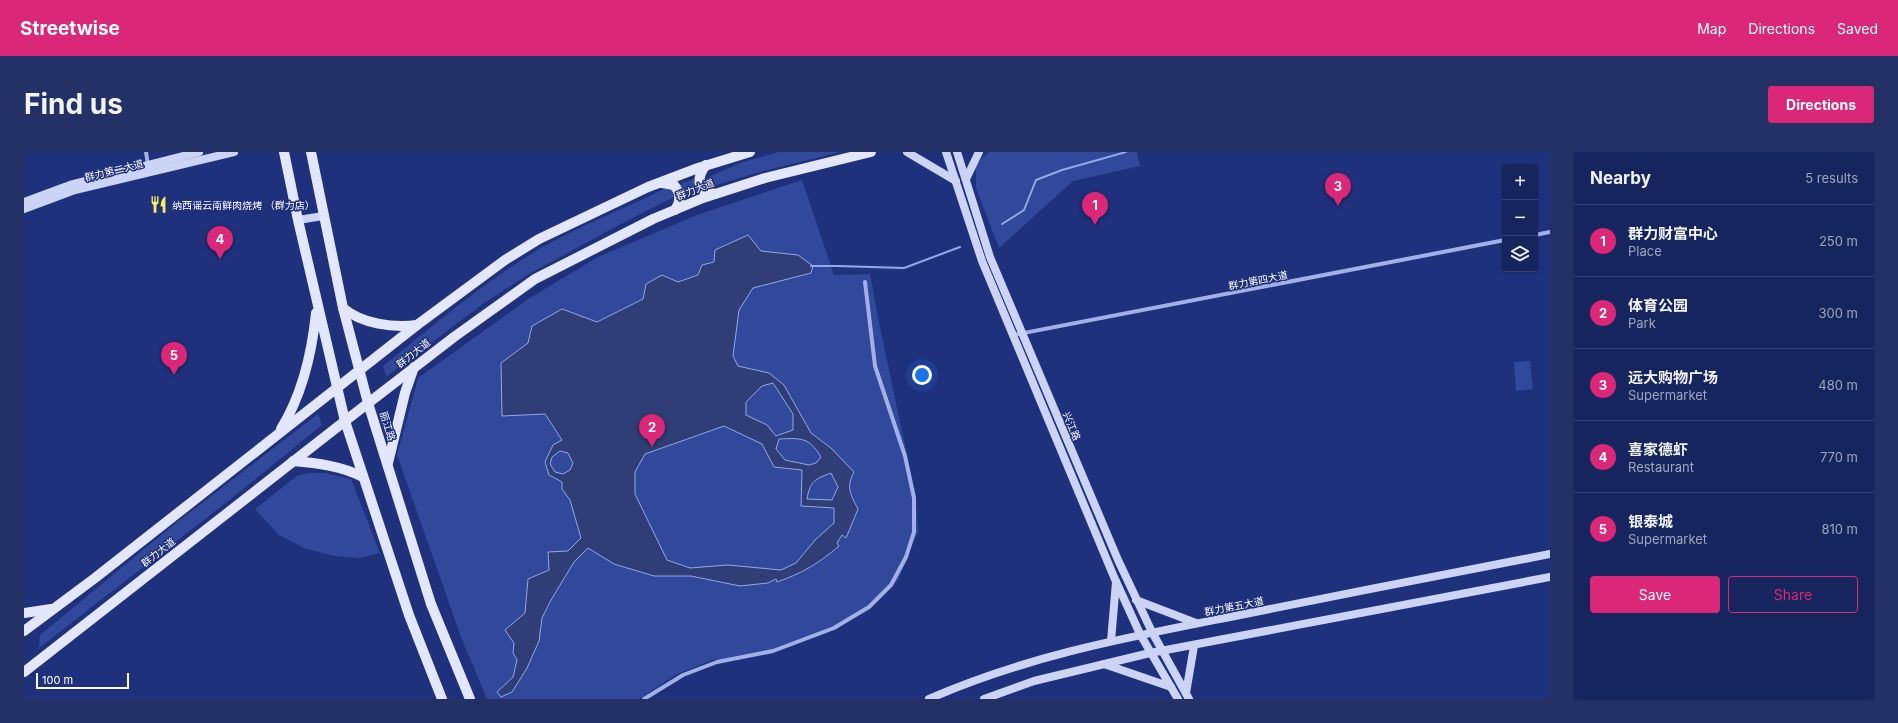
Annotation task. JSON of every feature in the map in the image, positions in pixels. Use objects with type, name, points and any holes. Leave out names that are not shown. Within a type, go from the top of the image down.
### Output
[{"type":"main road","name":"群力第二大道","points":[[24,209],[74,190],[199,152]]},
{"type":"main road","name":"群力第二大道","points":[[24,202],[70,185],[234,152]]},
{"type":"main road","points":[[284,152],[317,305],[345,421],[409,615],[442,699]]},
{"type":"main road","name":"丽江路","points":[[311,152],[343,308],[368,403],[431,604],[470,699]]},
{"type":"main road","name":"群力大道","points":[[24,631],[417,325],[505,260],[539,239],[660,183],[706,165],[750,152]]},
{"type":"main road","name":"群力大道","points":[[24,672],[414,367],[535,279],[675,210],[714,194],[813,165],[871,152]]},
{"type":"main road","points":[[907,152],[956,181]]},
{"type":"main road","name":"兴江路","points":[[946,152],[974,224],[990,257],[1017,334],[1116,581],[1140,634],[1178,699]]},
{"type":"main road","name":"兴江路","points":[[957,152],[966,179],[982,261],[1017,334],[1136,600],[1188,696]]},
{"type":"main road","points":[[966,179],[980,152]]},
{"type":"main road","points":[[706,165],[700,175],[701,186],[706,192],[714,194]]},
{"type":"main road","points":[[660,183],[671,183],[677,188],[679,202],[675,210]]},
{"type":"main road","points":[[298,220],[323,216]]},
{"type":"main road","points":[[278,434],[288,418],[298,396],[312,344],[317,305]]},
{"type":"main road","points":[[343,308],[356,317],[369,321],[399,326],[417,325]]},
{"type":"main road","points":[[388,465],[404,393],[414,367]]},
{"type":"main road","points":[[293,461],[323,464],[348,470],[363,478]]},
{"type":"main road","name":"群力第五大道","points":[[929,699],[968,682],[1023,663],[1140,634],[1550,554]]},
{"type":"main road","points":[[984,699],[1034,681],[1150,653],[1163,652],[1550,577]]},
{"type":"main road","points":[[1111,641],[1116,581]]},
{"type":"main road","points":[[1136,600],[1197,623]]},
{"type":"main road","points":[[24,613],[55,608]]},
{"type":"main road","points":[[1188,696],[1194,646]]},
{"type":"main road","points":[[1103,664],[1171,687]]},
{"type":"street","points":[[146,152],[149,168]]},
{"type":"street","points":[[1538,234],[1550,232]]},
{"type":"street","name":"群力第四大道","points":[[1017,334],[1502,241]]},
{"type":"street","points":[[644,699],[683,675],[711,664],[773,651],[834,628],[869,607],[891,584],[906,557],[914,532],[914,498],[905,456],[875,366],[865,282]]},
{"type":"shaded area","points":[[779,152],[841,152],[763,171],[713,186],[708,187],[706,183],[706,178],[740,163]]},
{"type":"shaded area","points":[[989,152],[1137,152],[1140,166],[1073,181],[999,248],[976,188],[976,164]]},
{"type":"shaded area","points":[[696,178],[700,191],[685,197],[680,184]]},
{"type":"shaded area","points":[[802,180],[834,275],[870,274],[916,497],[918,532],[898,580],[871,608],[824,632],[768,654],[713,660],[677,674],[639,699],[487,699],[461,637],[397,455],[418,378],[528,299],[598,257],[697,215]]},
{"type":"shaded area","points":[[666,188],[672,188],[674,197],[529,274],[484,303],[386,377],[383,366],[464,301],[506,270],[564,235]]},
{"type":"shaded area","points":[[748,235],[761,251],[798,255],[813,266],[811,273],[753,288],[739,310],[733,356],[738,366],[769,373],[784,385],[811,433],[831,448],[854,472],[850,482],[850,490],[858,509],[846,538],[842,535],[837,543],[839,546],[825,558],[795,575],[777,582],[776,579],[768,583],[740,586],[691,576],[654,576],[614,564],[588,548],[574,562],[551,600],[542,618],[539,641],[527,668],[512,692],[501,697],[497,692],[513,677],[517,660],[513,653],[514,643],[505,630],[525,613],[528,579],[549,570],[548,552],[568,551],[581,538],[570,500],[562,489],[562,482],[549,475],[545,462],[553,445],[562,440],[545,414],[502,416],[501,363],[528,343],[532,326],[562,309],[597,322],[643,299],[646,284],[662,275],[678,282],[698,275],[702,265],[714,262],[715,250]],"holes":[[[773,383],[793,414],[793,430],[776,436],[767,425],[746,415],[746,402],[762,386]],[[724,426],[762,444],[774,467],[802,470],[801,506],[834,508],[834,523],[816,539],[796,563],[781,570],[728,565],[690,568],[667,560],[635,494],[635,472],[645,454]],[[779,439],[799,439],[808,442],[817,450],[821,457],[816,463],[809,465],[785,460],[776,449]],[[560,451],[568,453],[573,463],[570,470],[563,474],[555,472],[550,464],[552,457]],[[831,473],[838,487],[832,500],[807,499],[812,484],[821,477]]]},
{"type":"shaded area","points":[[1530,361],[1533,389],[1516,391],[1514,362]]},
{"type":"shaded area","points":[[318,414],[322,425],[232,498],[39,648],[40,635],[172,526]]},
{"type":"shaded area","points":[[308,473],[325,473],[351,479],[380,553],[359,558],[334,556],[304,548],[279,535],[255,509],[297,476]]},
{"type":"waterway","points":[[1002,224],[1024,210],[1036,180],[1062,170],[1126,152]]},
{"type":"waterway","points":[[811,266],[904,268],[960,247]]},
{"type":"place","name":"纳西谣云南鲜肉烧烤 （群力店）","points":[[159,205]]},
{"type":"place","name":"远大购物广场","points":[[1338,206]]},
{"type":"place","name":"群力财富中心","points":[[1095,225]]},
{"type":"place","name":"喜家德虾","points":[[220,259]]},
{"type":"place","name":"银泰城","points":[[174,375]]},
{"type":"place","name":"体育公园","points":[[652,447]]}]
